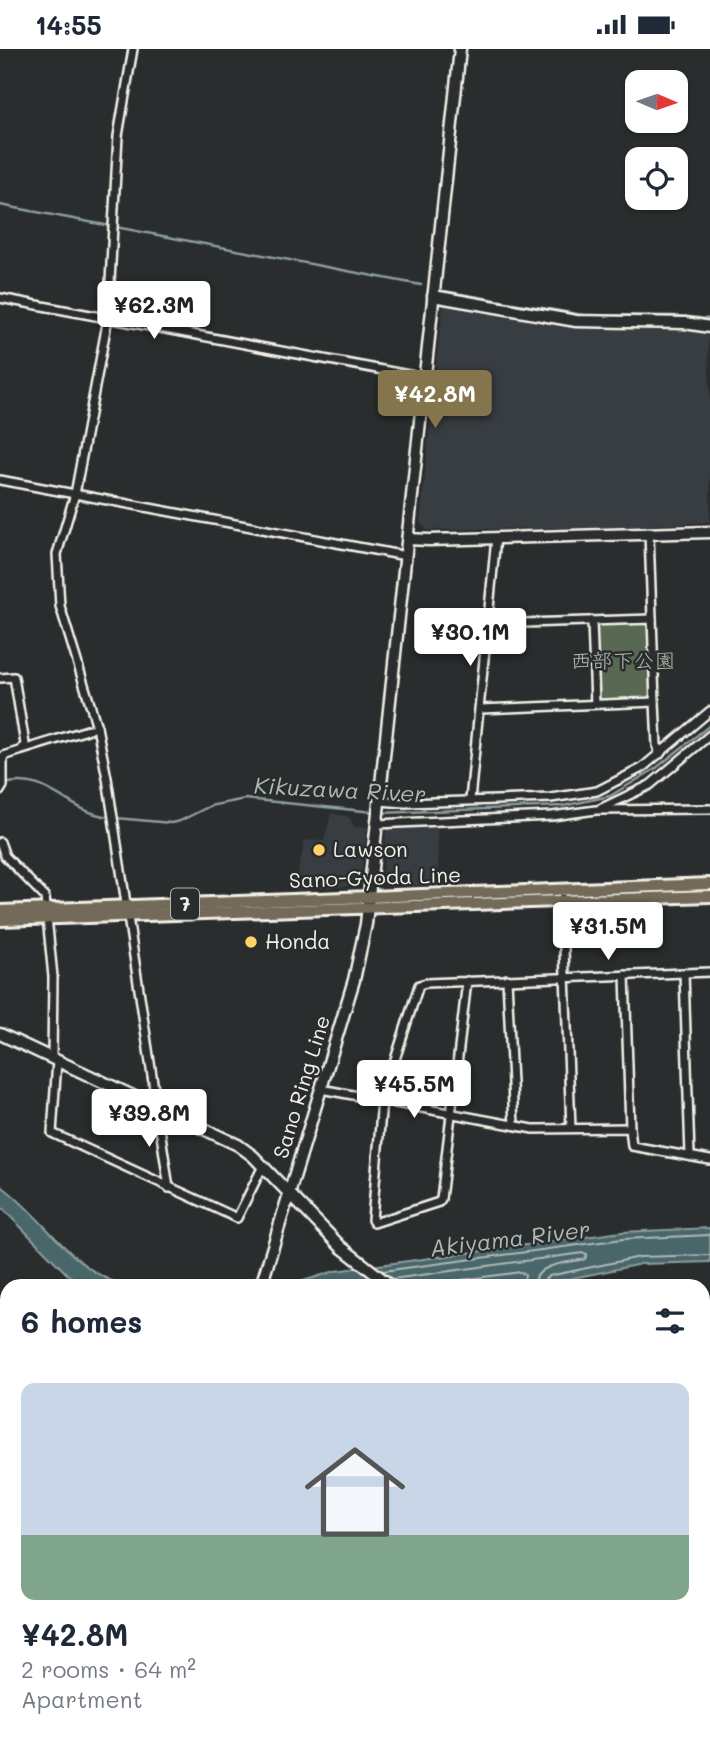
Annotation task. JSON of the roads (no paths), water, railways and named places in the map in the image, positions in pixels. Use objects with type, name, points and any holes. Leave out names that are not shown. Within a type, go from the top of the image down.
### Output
[{"type":"main road","name":"Sano-Gyoda Line","points":[[127,911],[369,909],[710,884]]},
{"type":"main road","name":"Sano-Gyoda Line","points":[[0,920],[47,914],[370,896],[710,896]]},
{"type":"main road","name":"Sano-Gyoda Line","points":[[0,911],[47,914]]},
{"type":"street","points":[[132,49],[118,136],[108,318],[75,494],[57,555],[60,606],[97,727],[169,1188]]},
{"type":"street","name":"Sano Ring Line","points":[[263,1279],[354,980],[369,909],[460,49]]},
{"type":"street","points":[[433,296],[576,321],[685,323],[710,327]]},
{"type":"street","points":[[0,298],[425,378]]},
{"type":"street","points":[[0,480],[406,556]]},
{"type":"street","points":[[408,539],[710,531]]},
{"type":"street","points":[[649,533],[657,746],[660,754]]},
{"type":"street","points":[[470,800],[496,538]]},
{"type":"street","points":[[488,624],[652,619]]},
{"type":"street","points":[[592,621],[595,704]]},
{"type":"street","points":[[0,678],[14,677],[25,744],[22,749]]},
{"type":"street","points":[[480,709],[655,702]]},
{"type":"street","points":[[379,804],[580,795],[621,781],[660,754],[710,711]]},
{"type":"street","points":[[2,785],[4,756],[97,727]]},
{"type":"street","points":[[596,810],[650,785],[710,735]]},
{"type":"street","points":[[377,821],[552,816],[596,810],[710,809]]},
{"type":"street","points":[[0,842],[5,856],[45,897],[53,977],[52,1133],[237,1218],[263,1166]]},
{"type":"street","points":[[562,895],[571,1128]]},
{"type":"street","points":[[467,981],[439,1202],[374,1223],[372,1220],[382,1100],[419,985],[426,983],[507,979],[710,972]]},
{"type":"street","points":[[684,973],[690,1156]]},
{"type":"street","points":[[625,975],[632,1146],[710,1160]]},
{"type":"street","points":[[507,979],[513,1125]]},
{"type":"street","points":[[0,1034],[229,1140],[253,1156],[341,1247],[382,1279]]},
{"type":"street","points":[[321,1089],[533,1129],[630,1128]]},
{"type":"water","points":[[0,1185],[74,1256],[107,1279],[75,1279],[67,1274],[0,1206]]},
{"type":"water","points":[[710,1228],[710,1262],[641,1264],[569,1279],[310,1279],[335,1271],[622,1232]]},
{"type":"waterway","points":[[0,205],[421,285]]},
{"type":"waterway","points":[[444,291],[583,315],[710,319]]},
{"type":"waterway","name":"Kikuzawa River","points":[[380,813],[563,806],[610,796],[655,769],[710,725]]},
{"type":"waterway","name":"Kikuzawa River","points":[[4,784],[34,784],[94,814],[110,817]]},
{"type":"waterway","name":"Kikuzawa River","points":[[116,818],[171,823],[210,806],[245,799],[374,812]]},
{"type":"place","name":"Lawson","points":[[319,850]]},
{"type":"place","name":"Honda","points":[[251,942]]},
{"type":"park label","name":"西部下公園","points":[[623,661]]},
{"type":"water label","name":"Akiyama River","points":[[510,1239]]}]
